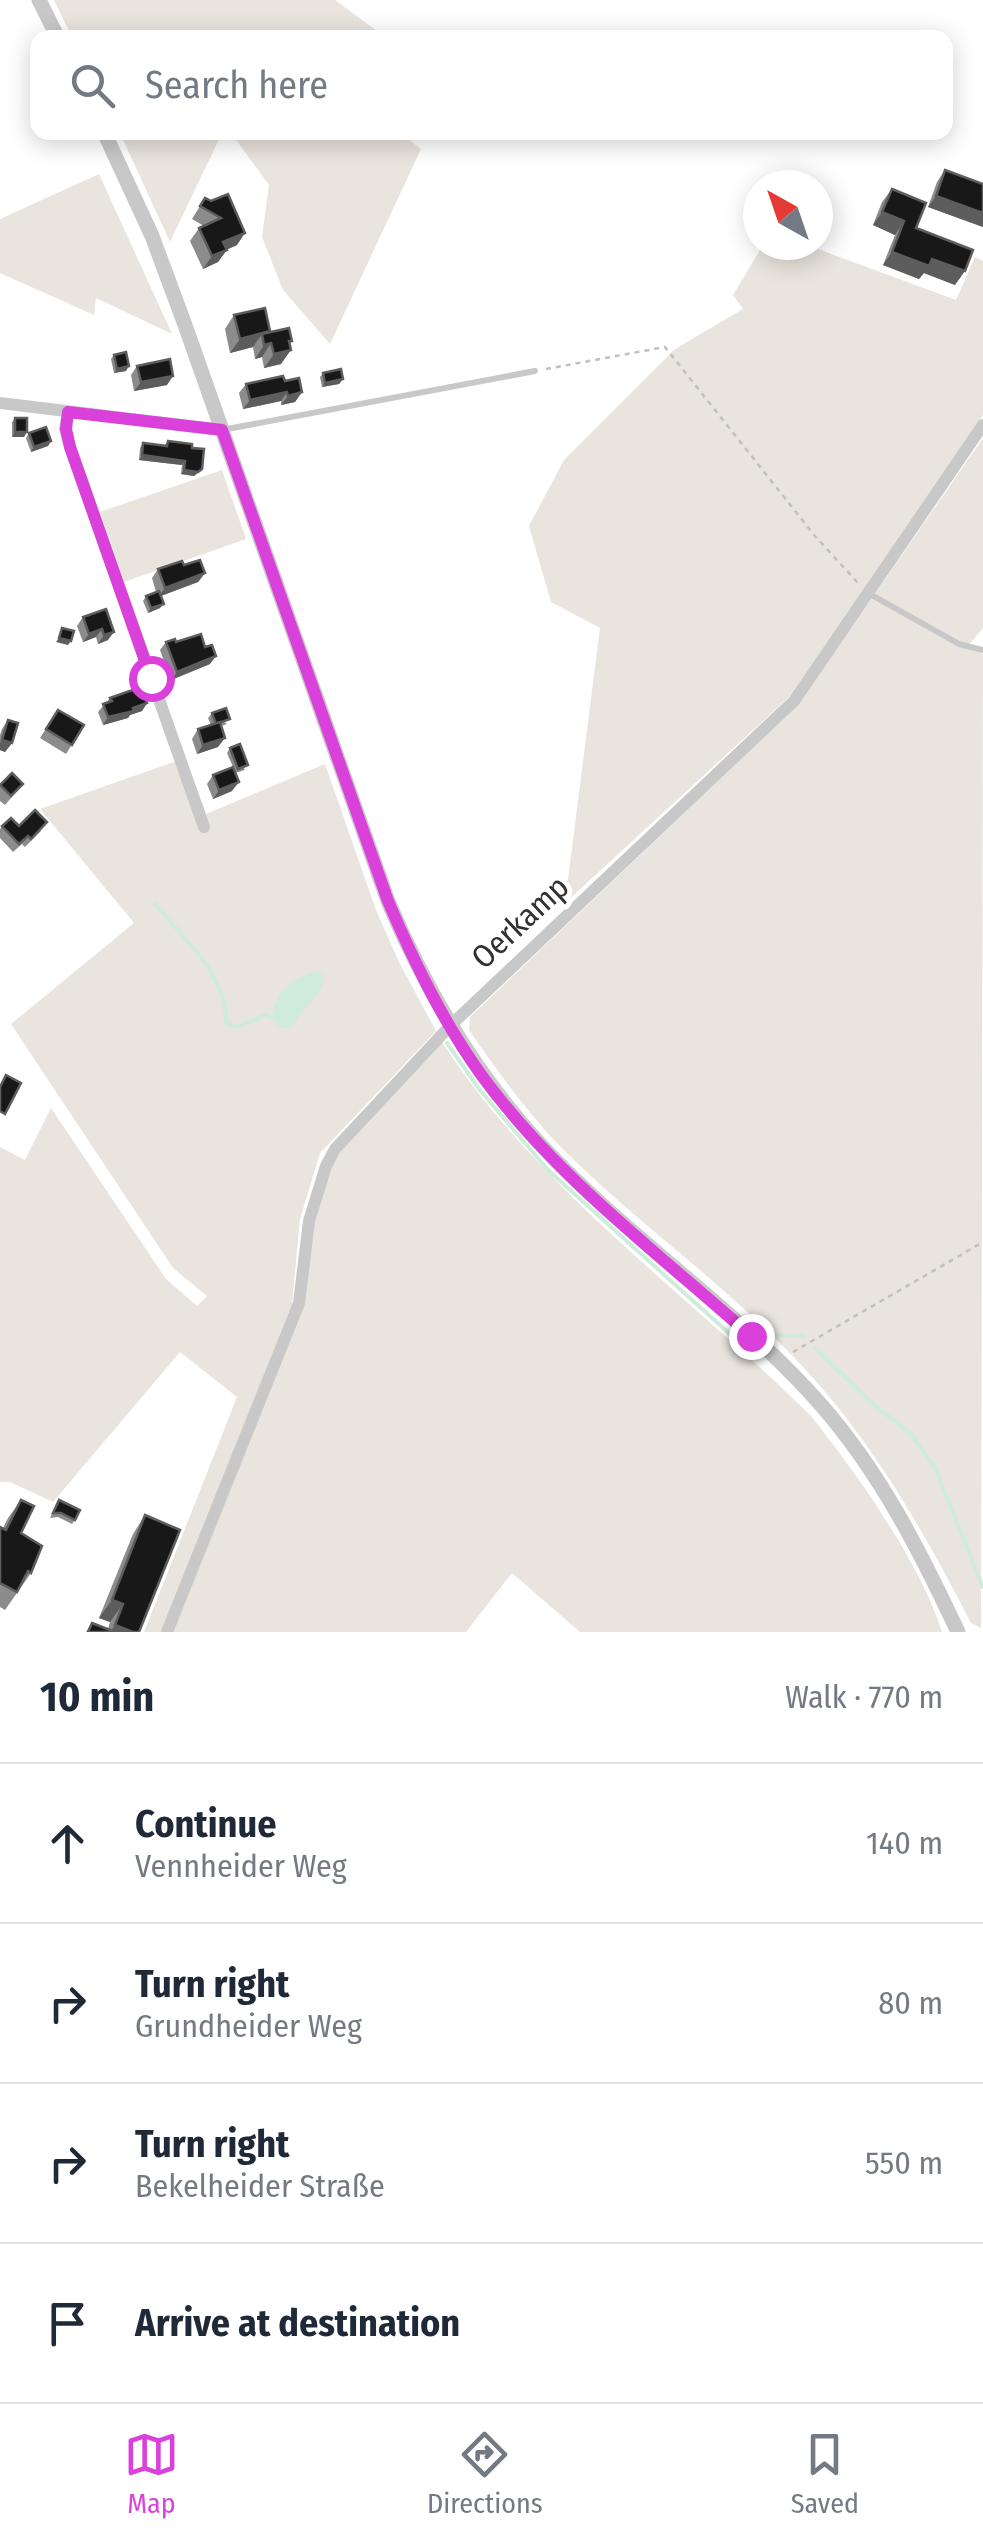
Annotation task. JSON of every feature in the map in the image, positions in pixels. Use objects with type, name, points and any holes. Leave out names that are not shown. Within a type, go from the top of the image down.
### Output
[{"type":"street","points":[[39,0],[54,30]]},
{"type":"street","points":[[108,140],[152,236],[388,901],[450,1026],[483,1077],[541,1145],[772,1354],[850,1441],[894,1504],[958,1632]]},
{"type":"street","points":[[0,404],[222,430]]},
{"type":"street","points":[[68,412],[70,447],[204,827]]},
{"type":"street","name":"Oerkamp","points":[[167,1632],[299,1304],[309,1221],[334,1149],[450,1026],[794,701],[983,425]]},
{"type":"lane","points":[[222,430],[536,371]]},
{"type":"lane","points":[[866,592],[959,644],[983,650]]},
{"type":"path","points":[[536,371],[666,347],[815,536],[866,592]]},
{"type":"path","points":[[772,1354],[983,1242]]},
{"type":"shaded area","points":[[54,0],[335,0],[376,30],[69,30]]},
{"type":"shaded area","points":[[123,140],[219,140],[170,242]]},
{"type":"shaded area","points":[[236,140],[409,140],[421,149],[330,344],[283,290],[262,237],[269,185]]},
{"type":"shaded area","points":[[99,174],[172,334],[96,298],[94,315],[0,273],[0,219]]},
{"type":"shaded area","points":[[833,255],[956,300],[975,257],[983,261],[983,415],[790,696],[565,903],[600,628],[551,602],[529,526],[564,460],[675,349],[743,309],[733,295],[754,260],[833,260]]},
{"type":"shaded area","points":[[983,438],[983,628],[967,647],[983,654],[981,1628],[971,1623],[931,1549],[865,1443],[813,1378],[759,1322],[559,1145],[518,1098],[469,1030],[470,1017],[798,705]]},
{"type":"shaded area","points":[[222,470],[246,539],[124,582],[100,512]]},
{"type":"shaded area","points":[[185,758],[206,814],[325,764],[376,910],[436,1031],[320,1153],[300,1219],[292,1304],[162,1632],[144,1632],[237,1397],[180,1352],[53,1502],[10,1482],[0,1482],[0,1147],[25,1160],[51,1108],[166,1279],[197,1306],[207,1296],[173,1268],[11,1024],[134,923],[40,809]]},
{"type":"shaded area","points":[[319,971],[324,976],[316,995],[292,1027],[281,1028],[272,1019],[281,994],[301,977]]},
{"type":"shaded area","points":[[442,1042],[480,1096],[568,1193],[811,1416],[867,1491],[903,1548],[942,1632],[580,1632],[512,1573],[466,1632],[173,1632],[304,1304],[314,1224],[330,1167],[338,1152]]},
{"type":"building","points":[[945,170],[983,184],[983,213],[936,196]]},
{"type":"building","points":[[892,189],[926,203],[916,228],[973,250],[965,271],[932,259],[929,266],[892,252],[904,221],[882,212]]},
{"type":"building","points":[[228,194],[245,233],[223,242],[227,250],[212,256],[199,228],[221,218],[200,206],[205,198],[211,201]]},
{"type":"building","points":[[265,308],[270,331],[240,339],[234,315]]},
{"type":"building","points":[[289,328],[291,350],[274,354],[271,343],[264,345],[262,334]]},
{"type":"building","points":[[126,352],[129,366],[117,369],[114,355]]},
{"type":"building","points":[[170,359],[173,376],[141,382],[137,366]]},
{"type":"building","points":[[341,369],[343,379],[325,383],[323,373]]},
{"type":"building","points":[[283,376],[285,381],[299,378],[302,392],[250,400],[246,384]]},
{"type":"building","points":[[15,418],[27,418],[27,432],[15,432]]},
{"type":"building","points":[[46,427],[51,441],[34,447],[29,433]]},
{"type":"building","points":[[168,441],[204,449],[202,469],[184,470],[185,461],[142,455],[143,443],[167,446]]},
{"type":"building","points":[[200,560],[205,573],[165,588],[158,569]]},
{"type":"building","points":[[159,591],[164,604],[151,608],[146,596]]},
{"type":"building","points":[[106,609],[114,632],[104,635],[102,629],[89,634],[83,617]]},
{"type":"building","points":[[62,628],[74,631],[71,641],[59,638]]},
{"type":"building","points":[[201,634],[205,647],[212,645],[216,656],[177,672],[166,642]]},
{"type":"building","points":[[141,687],[147,703],[133,708],[134,711],[108,717],[103,704]]},
{"type":"building","points":[[226,708],[230,719],[216,724],[212,713]]},
{"type":"building","points":[[58,710],[84,725],[72,745],[46,729]]},
{"type":"building","points":[[8,720],[18,723],[12,743],[2,740]]},
{"type":"building","points":[[220,722],[225,738],[203,745],[198,729]]},
{"type":"building","points":[[240,744],[248,765],[238,769],[230,748]]},
{"type":"building","points":[[233,767],[239,782],[219,790],[213,775]]},
{"type":"building","points":[[12,773],[23,784],[11,796],[0,785]]},
{"type":"building","points":[[35,810],[47,822],[31,839],[28,836],[19,844],[2,826],[11,818],[19,826]]},
{"type":"building","points":[[6,1075],[21,1083],[5,1114],[0,1111],[0,1087]]},
{"type":"building","points":[[21,1500],[34,1506],[21,1533],[42,1546],[31,1573],[28,1571],[17,1592],[0,1583],[0,1527],[6,1530]]},
{"type":"building","points":[[59,1500],[80,1510],[75,1520],[53,1513]]},
{"type":"building","points":[[145,1515],[180,1530],[139,1632],[133,1632],[115,1625],[123,1604],[112,1600]]},
{"type":"building","points":[[92,1623],[110,1630],[88,1632]]},
{"type":"waterway","points":[[155,904],[212,973],[225,1006],[226,1023],[237,1027],[266,1015],[272,1018]]},
{"type":"waterway","points":[[447,1043],[479,1089],[548,1170],[752,1354],[757,1348]]},
{"type":"waterway","points":[[764,1341],[769,1335],[804,1336]]},
{"type":"waterway","points":[[815,1348],[874,1405],[911,1434],[935,1468],[983,1587]]},
{"type":"route","points":[[151,678],[70,447],[68,412],[222,430],[388,901],[426,986],[483,1077],[541,1145],[751,1336]]}]
